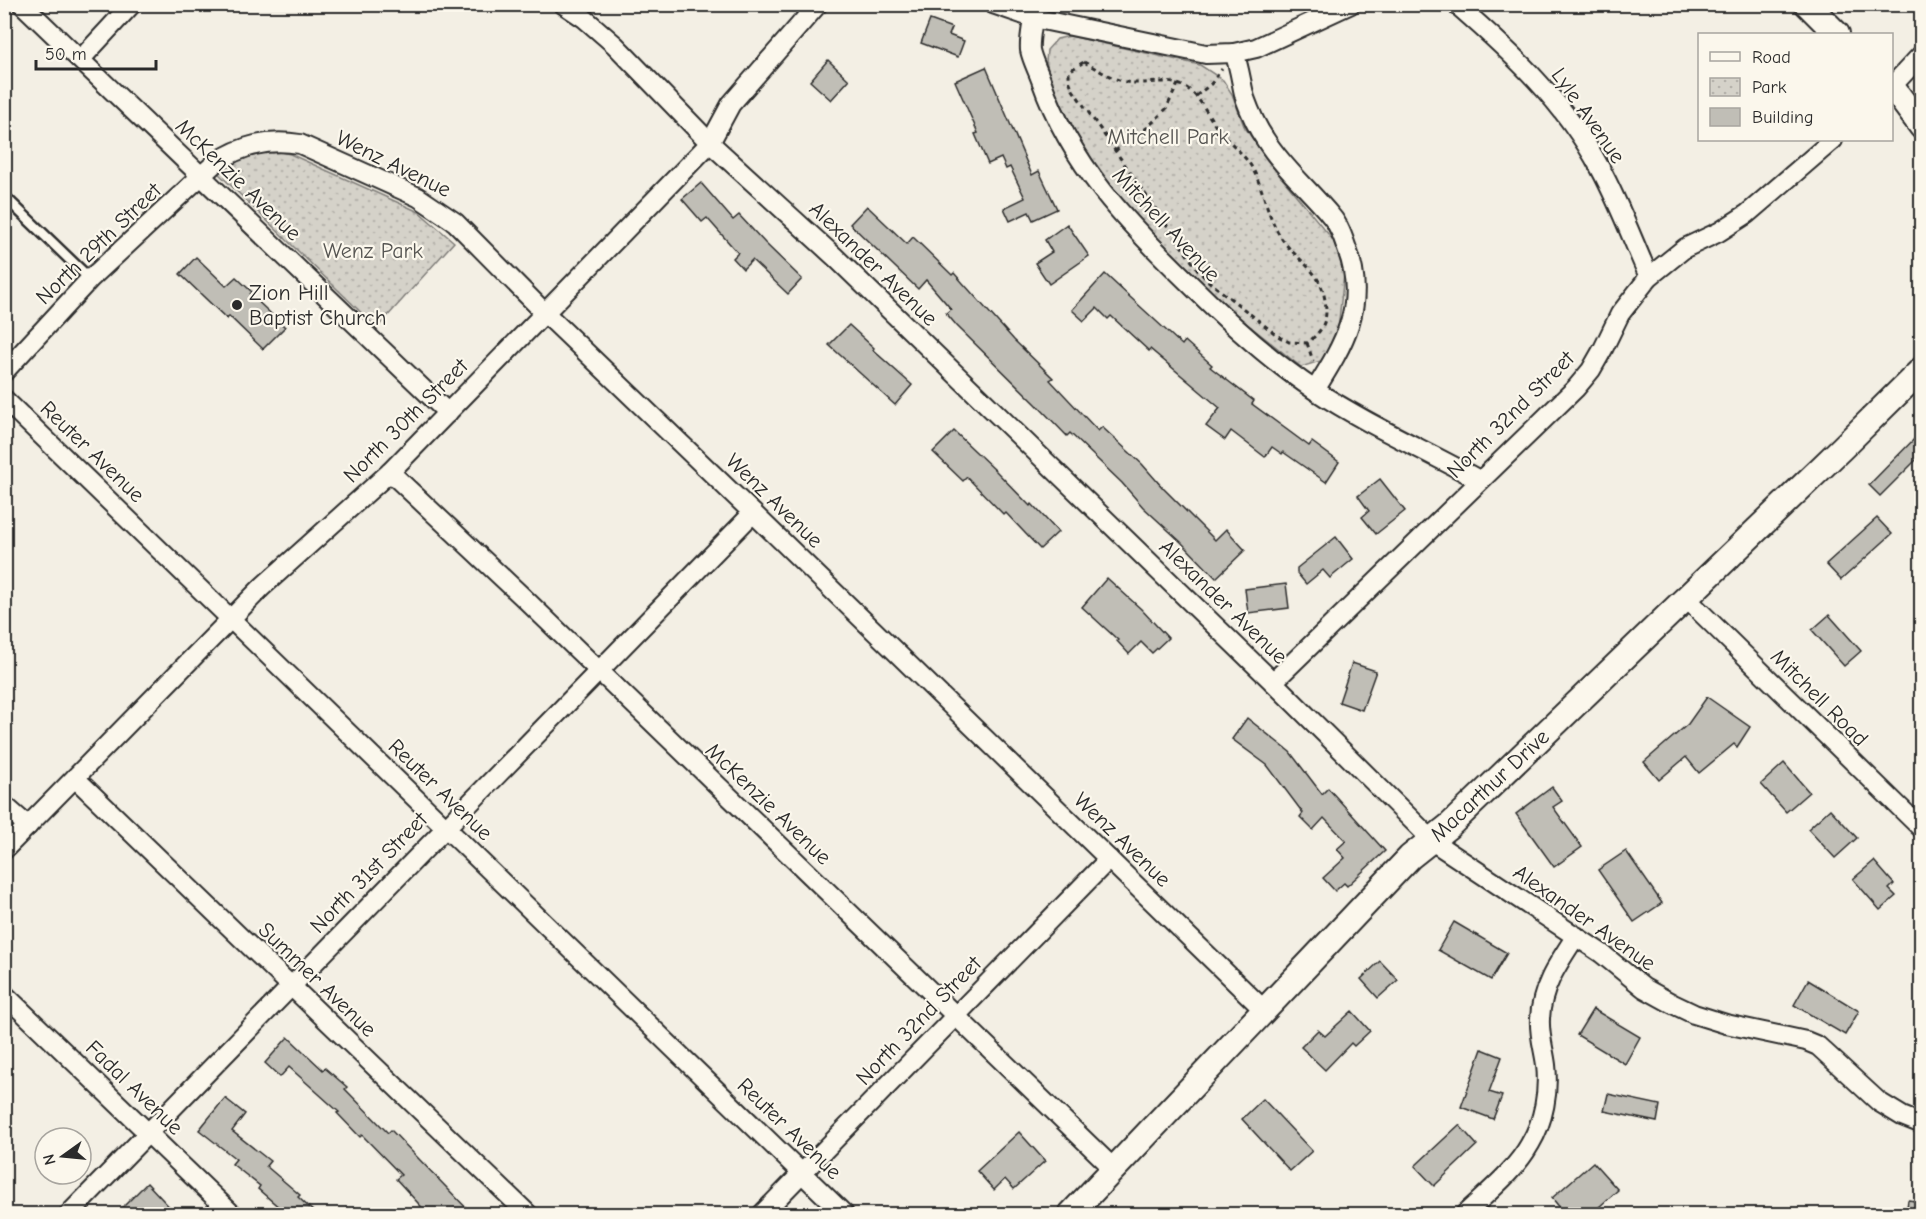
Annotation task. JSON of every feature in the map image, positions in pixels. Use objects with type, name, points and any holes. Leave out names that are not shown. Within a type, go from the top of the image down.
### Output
[{"type":"main road","points":[[1807,4],[1836,33]]},
{"type":"main road","points":[[1893,87],[1922,100]]},
{"type":"main road","points":[[1893,88],[1922,127]]},
{"type":"main road","name":"Macarthur Drive","points":[[1071,1215],[1410,856],[1449,826],[1922,369]]},
{"type":"street","name":"McKenzie Avenue","points":[[22,4],[448,413]]},
{"type":"street","points":[[81,59],[132,4]]},
{"type":"street","name":"Alexander Avenue","points":[[563,4],[584,18],[615,45],[710,143],[835,257],[1273,682],[1432,840],[1601,953],[1644,988],[1694,1014],[1806,1041],[1818,1046],[1879,1102],[1902,1116],[1922,1124]]},
{"type":"street","name":"North 30th Street","points":[[4,850],[262,587],[390,472],[710,143],[731,104],[818,4]]},
{"type":"street","points":[[993,4],[1033,18],[1206,54],[1234,53],[1256,48],[1351,4]]},
{"type":"street","name":"Lyle Avenue","points":[[1456,4],[1534,76],[1573,125],[1600,169],[1649,277]]},
{"type":"street","name":"Mitchell Avenue","points":[[1033,18],[1030,50],[1047,98],[1073,149],[1099,189],[1143,239],[1272,359],[1315,390],[1365,421],[1479,480]]},
{"type":"street","points":[[1234,53],[1245,96],[1265,140],[1283,164],[1332,217],[1341,232],[1352,261],[1355,283],[1352,318],[1345,339],[1315,390]]},
{"type":"street","points":[[1893,86],[1922,54]]},
{"type":"street","name":"Wenz Avenue","points":[[201,176],[230,153],[264,142],[283,141],[300,144],[418,197],[439,209],[455,222],[545,313],[1264,1010]]},
{"type":"street","name":"North 32nd Street","points":[[1273,682],[1576,388],[1591,370],[1620,314],[1649,277],[1685,248],[1719,232],[1748,214],[1832,141]]},
{"type":"street","name":"North 29th Street","points":[[4,372],[90,279],[201,176]]},
{"type":"street","name":"Reuter Avenue","points":[[4,399],[844,1215]]},
{"type":"street","name":"McKenzie Avenue","points":[[390,472],[1114,1169]]},
{"type":"street","name":"North 31st Street","points":[[69,1215],[753,513]]},
{"type":"street","name":"Mitchell Road","points":[[1686,598],[1922,829]]},
{"type":"street","name":"Summer Avenue","points":[[75,778],[528,1215]]},
{"type":"street","points":[[4,805],[28,826]]},
{"type":"street","name":"North 32nd Street","points":[[762,1215],[1109,859]]},
{"type":"street","points":[[1465,1215],[1520,1160],[1531,1144],[1540,1123],[1545,1106],[1547,1077],[1540,1020],[1542,1003],[1552,973],[1576,936]]},
{"type":"street","name":"Fadal Avenue","points":[[4,994],[232,1215]]},
{"type":"lane","points":[[4,196],[90,279]]},
{"type":"path","points":[[1196,96],[1210,84],[1234,53]]},
{"type":"path","points":[[1084,63],[1123,82],[1178,84],[1196,96],[1216,128],[1250,163],[1278,234],[1288,248],[1317,275],[1324,294],[1326,312],[1323,327],[1307,343],[1289,342],[1278,336],[1207,280],[1198,270],[1073,90],[1069,80],[1069,71],[1084,63]]},
{"type":"path","points":[[1115,151],[1148,127],[1166,109],[1178,84]]},
{"type":"green space","name":"Mitchell Park","points":[[1070,36],[1200,65],[1223,80],[1232,94],[1244,126],[1267,160],[1334,241],[1344,274],[1338,329],[1324,360],[1301,367],[1215,298],[1151,239],[1083,149],[1052,84],[1046,62],[1047,50],[1057,39]]},
{"type":"green space","name":"Wenz Park","points":[[262,148],[290,154],[419,212],[454,242],[377,328],[216,171]]},
{"type":"building","points":[[930,20],[952,28],[949,35],[964,41],[958,57],[921,43]]},
{"type":"building","points":[[828,60],[849,80],[831,100],[810,81]]},
{"type":"building","points":[[986,67],[1032,175],[1039,171],[1057,209],[1033,220],[1029,212],[1010,221],[1004,208],[1025,198],[1010,167],[1006,169],[1001,158],[988,164],[975,134],[978,133],[955,81]]},
{"type":"building","points":[[701,183],[733,220],[739,215],[802,279],[788,294],[752,260],[743,269],[733,258],[738,253],[707,218],[702,222],[682,199]]},
{"type":"building","points":[[867,206],[907,244],[913,237],[952,275],[954,273],[1014,340],[1053,378],[1050,380],[1098,431],[1102,427],[1142,464],[1215,540],[1226,529],[1245,550],[1216,578],[1143,507],[1122,483],[1070,433],[1067,436],[957,326],[946,313],[951,309],[926,280],[918,289],[850,224]]},
{"type":"building","points":[[1067,224],[1089,256],[1049,284],[1035,263],[1052,252],[1045,240]]},
{"type":"building","name":"Zion Hill Baptist Church","points":[[196,257],[226,286],[236,277],[252,292],[250,294],[285,327],[263,349],[229,316],[227,319],[180,274]]},
{"type":"building","points":[[1105,274],[1182,345],[1185,341],[1212,365],[1210,367],[1254,401],[1252,404],[1309,446],[1312,442],[1339,462],[1326,482],[1272,447],[1265,457],[1231,431],[1225,440],[1206,426],[1220,408],[1150,349],[1149,351],[1111,316],[1108,319],[1097,308],[1084,321],[1072,310]]},
{"type":"building","points":[[849,325],[912,385],[895,405],[829,345]]},
{"type":"building","points":[[954,431],[1030,506],[1032,504],[1058,532],[1040,549],[967,477],[963,481],[933,452]]},
{"type":"building","points":[[1922,431],[1922,454],[1880,496],[1869,485]]},
{"type":"building","points":[[1380,479],[1405,511],[1376,534],[1362,517],[1369,511],[1358,496]]},
{"type":"building","points":[[1877,518],[1892,534],[1841,580],[1826,564]]},
{"type":"building","points":[[1336,537],[1353,559],[1330,578],[1323,570],[1306,584],[1297,573],[1297,568]]},
{"type":"building","points":[[1107,578],[1168,638],[1152,653],[1141,642],[1129,654],[1118,640],[1082,607]]},
{"type":"building","points":[[1286,584],[1289,608],[1248,613],[1245,589]]},
{"type":"building","points":[[1829,615],[1861,651],[1844,666],[1812,630]]},
{"type":"building","points":[[1352,663],[1376,671],[1362,710],[1339,702]]},
{"type":"building","points":[[1707,697],[1750,727],[1737,747],[1734,744],[1699,773],[1686,757],[1659,780],[1644,762],[1688,724]]},
{"type":"building","points":[[1247,718],[1290,752],[1322,794],[1328,788],[1385,851],[1347,886],[1344,883],[1335,891],[1323,878],[1345,858],[1337,849],[1346,841],[1324,818],[1313,830],[1300,817],[1303,813],[1267,765],[1232,739]]},
{"type":"building","points":[[1784,763],[1809,792],[1786,812],[1761,784]]},
{"type":"building","points":[[1552,787],[1562,801],[1553,807],[1582,847],[1554,867],[1516,814]]},
{"type":"building","points":[[1830,809],[1857,838],[1835,858],[1808,829]]},
{"type":"building","points":[[1626,851],[1662,903],[1634,922],[1598,870]]},
{"type":"building","points":[[1874,861],[1894,884],[1889,889],[1896,896],[1880,910],[1853,879]]},
{"type":"building","points":[[1454,922],[1507,953],[1491,980],[1438,950]]},
{"type":"building","points":[[1380,961],[1398,980],[1378,998],[1361,979]]},
{"type":"building","points":[[1808,980],[1859,1011],[1845,1035],[1794,1005]]},
{"type":"building","points":[[1593,1009],[1640,1037],[1625,1064],[1577,1035]]},
{"type":"building","points":[[1352,1011],[1370,1031],[1354,1046],[1351,1043],[1325,1070],[1301,1047],[1318,1030],[1325,1036]]},
{"type":"building","points":[[288,1037],[323,1070],[325,1068],[347,1087],[345,1089],[388,1133],[391,1130],[473,1215],[429,1215],[396,1179],[401,1175],[362,1135],[360,1137],[337,1113],[339,1112],[289,1067],[280,1077],[265,1063]]},
{"type":"building","points":[[1482,1049],[1502,1057],[1489,1092],[1502,1096],[1493,1119],[1461,1107]]},
{"type":"building","points":[[1608,1094],[1660,1105],[1657,1122],[1604,1111]]},
{"type":"building","points":[[225,1098],[245,1114],[232,1131],[270,1161],[266,1166],[300,1195],[298,1197],[317,1215],[288,1215],[258,1189],[260,1186],[232,1164],[236,1159],[199,1130]]},
{"type":"building","points":[[1263,1099],[1312,1151],[1290,1171],[1242,1119]]},
{"type":"building","points":[[1459,1125],[1477,1145],[1434,1186],[1415,1166]]},
{"type":"building","points":[[1019,1132],[1045,1161],[1014,1189],[1005,1179],[994,1190],[977,1171]]},
{"type":"building","points":[[1593,1162],[1618,1190],[1590,1215],[1566,1215],[1552,1198]]},
{"type":"building","points":[[147,1183],[177,1215],[115,1215]]},
{"type":"building","points":[[1908,1200],[1922,1202],[1922,1215],[1906,1215]]},
{"type":"place","name":"Zion Hill Baptist Church","points":[[237,305]]}]
